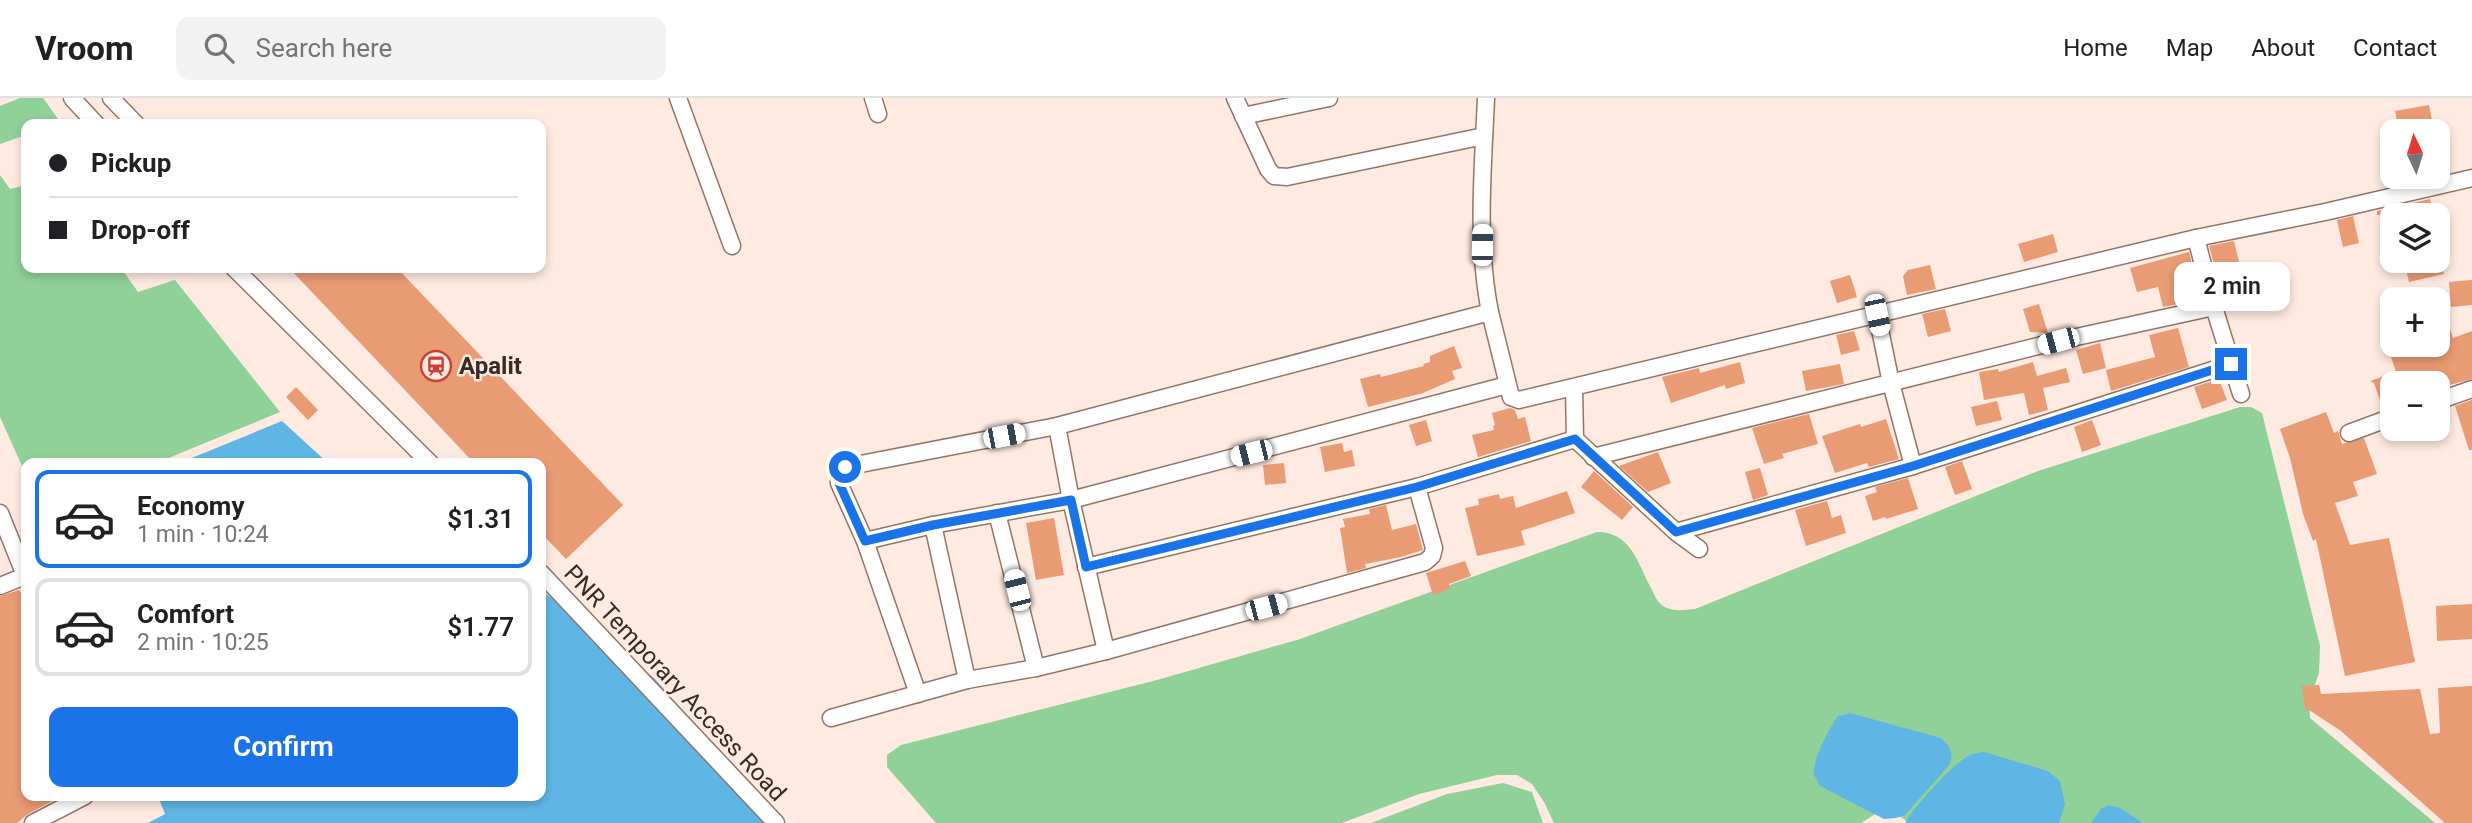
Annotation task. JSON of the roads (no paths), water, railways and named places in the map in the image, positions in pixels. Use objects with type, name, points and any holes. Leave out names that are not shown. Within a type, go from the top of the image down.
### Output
[{"type":"street","points":[[72,98],[91,119]]},
{"type":"street","points":[[111,98],[131,119]]},
{"type":"street","points":[[678,98],[732,246]]},
{"type":"street","points":[[873,98],[878,114]]},
{"type":"street","points":[[1235,98],[1268,169],[1274,176],[1287,177],[1484,136]]},
{"type":"street","points":[[1243,116],[1329,98]]},
{"type":"street","points":[[1486,98],[1482,245],[1484,283],[1507,385],[1514,400],[1574,388],[2196,238],[2472,178]]},
{"type":"street","points":[[2196,238],[2241,394]]},
{"type":"street","points":[[239,273],[425,458]]},
{"type":"street","points":[[1593,457],[2058,341],[2214,307]]},
{"type":"street","points":[[918,695],[865,541],[839,483],[839,475],[845,467],[1057,426],[1490,312]]},
{"type":"street","points":[[1877,315],[1891,383],[1913,466]]},
{"type":"street","points":[[1676,532],[1913,466],[2231,364]]},
{"type":"street","points":[[865,541],[933,525],[1071,500],[1507,385]]},
{"type":"street","points":[[1574,388],[1575,439],[1676,532],[1699,549]]},
{"type":"street","points":[[2450,397],[2472,389]]},
{"type":"street","points":[[2349,433],[2380,421]]},
{"type":"street","points":[[1057,426],[1106,651]]},
{"type":"street","points":[[1086,567],[1417,487],[1575,439]]},
{"type":"street","points":[[831,718],[967,680],[1036,668],[1106,651],[1426,562],[1432,556],[1434,548],[1417,487]]},
{"type":"street","points":[[0,513],[21,565]]},
{"type":"street","points":[[997,513],[1036,668]]},
{"type":"street","points":[[933,525],[967,680]]},
{"type":"street","name":"PNR Temporary Access Road","points":[[546,578],[776,823]]},
{"type":"street","points":[[0,586],[21,579]]},
{"type":"street","points":[[33,823],[75,801]]},
{"type":"water","points":[[282,421],[322,458],[192,458]]},
{"type":"water","points":[[546,594],[655,679],[781,823],[148,823],[165,814],[160,801],[546,801]]},
{"type":"water","points":[[1850,713],[1941,738],[1947,744],[1952,756],[1950,764],[1905,815],[1884,819],[1820,786],[1814,775],[1818,754],[1830,728],[1838,716]]},
{"type":"water","points":[[1984,752],[2048,771],[2060,781],[2065,804],[2059,823],[1905,823],[1956,765],[1972,754]]},
{"type":"water","points":[[2108,805],[2120,808],[2143,823],[2091,823],[2101,809]]},
{"type":"place","name":"Apalit","points":[[436,366]]}]
